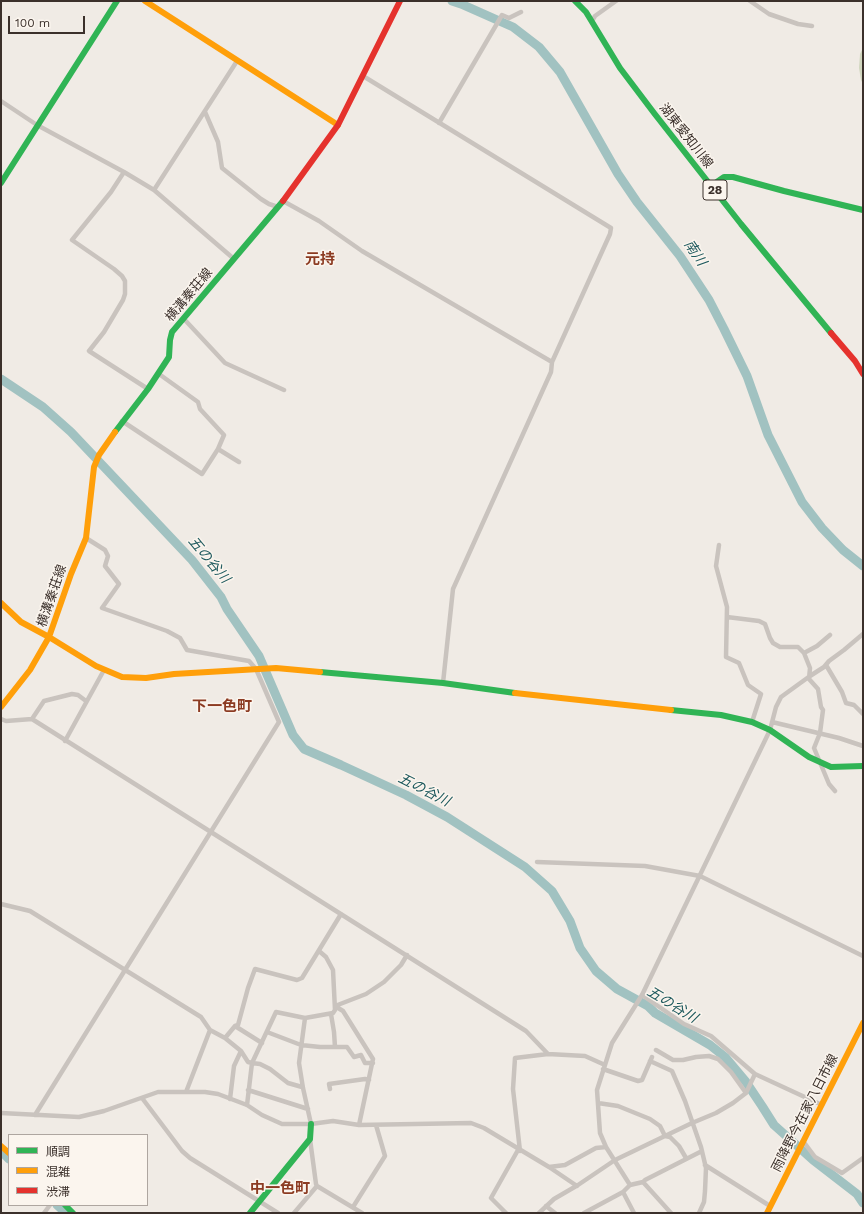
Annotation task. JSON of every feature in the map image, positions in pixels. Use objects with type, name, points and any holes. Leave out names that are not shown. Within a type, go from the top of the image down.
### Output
[{"type":"street","points":[[1,183],[117,1]]},
{"type":"street","points":[[145,1],[338,125]]},
{"type":"street","name":"湖東愛知川線","points":[[575,1],[586,12],[620,68],[712,186],[793,288],[855,362],[863,374]]},
{"type":"street","points":[[592,21],[595,16],[616,1]]},
{"type":"street","points":[[750,1],[769,14],[798,24],[812,26]]},
{"type":"street","name":"横溝秦荘線","points":[[1,707],[30,670],[49,637],[71,574],[86,538],[94,467],[99,455],[122,421],[148,389],[170,357],[170,340],[172,332],[278,207],[338,125],[399,2]]},
{"type":"street","points":[[439,123],[502,15],[509,18],[521,12]]},
{"type":"street","points":[[154,190],[237,61]]},
{"type":"street","points":[[363,76],[611,228],[610,234],[552,362],[551,372],[548,379],[453,590],[444,683]]},
{"type":"street","points":[[1,101],[38,124],[154,190],[234,259]]},
{"type":"street","points":[[205,112],[218,142],[222,168],[261,199],[278,207]]},
{"type":"street","points":[[124,172],[112,192],[72,240],[114,268],[125,281],[123,300],[104,332],[89,351],[148,389]]},
{"type":"street","points":[[712,186],[724,177],[733,177],[863,210]]},
{"type":"street","points":[[282,201],[319,220],[362,250],[552,362]]},
{"type":"street","points":[[184,319],[225,363],[284,390]]},
{"type":"street","points":[[122,421],[202,474],[218,449],[224,435],[200,408],[198,402],[159,374]]},
{"type":"street","points":[[218,449],[239,462]]},
{"type":"street","points":[[35,1115],[279,722],[256,669],[249,661],[187,650],[180,638],[168,631],[102,608],[119,584],[105,566],[108,556],[105,550],[86,538]]},
{"type":"street","points":[[719,545],[716,566],[725,596],[727,617],[726,657],[739,663],[748,685],[761,694],[752,722]]},
{"type":"street","points":[[1,603],[21,622],[49,637],[96,666],[122,677],[146,678],[174,674],[276,668],[444,683],[505,692],[721,715],[752,722],[770,730],[800,752],[831,766],[863,766]]},
{"type":"street","points":[[727,617],[759,621],[764,624],[773,643],[780,647],[798,647],[804,653],[810,668],[809,679],[818,689],[822,710],[820,733],[814,748],[829,784],[835,791]]},
{"type":"street","points":[[630,1185],[606,1147],[600,1133],[597,1090],[612,1043],[642,995],[770,730],[776,706],[781,697],[826,665],[863,634]]},
{"type":"street","points":[[804,653],[817,646],[830,635]]},
{"type":"street","points":[[826,665],[842,692],[846,703],[854,705],[863,714]]},
{"type":"street","points":[[65,741],[104,670]]},
{"type":"street","points":[[32,719],[44,701],[72,694],[78,695],[86,701]]},
{"type":"street","points":[[1,718],[6,721],[32,719],[526,1031],[548,1054]]},
{"type":"street","points":[[772,722],[820,733],[863,746]]},
{"type":"street","points":[[537,862],[645,866],[700,876],[863,956]]},
{"type":"street","points":[[1,904],[30,911],[202,1017],[210,1030],[225,1038],[241,1051],[248,1062],[252,1064],[260,1064],[270,1069],[288,1083],[302,1087]]},
{"type":"street","points":[[225,1038],[235,1026],[238,1025],[255,969],[297,980],[302,978],[341,914]]},
{"type":"street","points":[[247,1105],[252,1064],[276,1012],[305,1018],[331,1014],[335,1010],[333,970],[326,957],[319,951]]},
{"type":"street","points":[[335,1006],[366,994],[384,982],[401,965],[407,955]]},
{"type":"street","points":[[642,995],[684,1024],[711,1036],[755,1074],[822,1105]]},
{"type":"street","points":[[335,1006],[343,1011],[373,1059],[359,1125]]},
{"type":"street","points":[[331,1014],[335,1047]]},
{"type":"street","points":[[305,1018],[300,1045],[299,1063],[302,1087],[311,1124],[310,1139],[316,1184],[362,1213]]},
{"type":"street","name":"雨降野今在家八日市線","points":[[767,1213],[863,1023]]},
{"type":"street","points":[[235,1026],[262,1043]]},
{"type":"street","points":[[186,1092],[210,1030]]},
{"type":"street","points":[[267,1032],[300,1045],[347,1047],[354,1057],[361,1055],[365,1063],[373,1063]]},
{"type":"street","points":[[656,1050],[673,1060],[710,1056],[718,1060],[731,1072],[746,1093]]},
{"type":"street","points":[[230,1099],[234,1066],[241,1051]]},
{"type":"street","points":[[506,1213],[492,1198],[519,1150],[513,1089],[515,1058],[548,1054],[585,1056],[604,1067],[638,1081],[642,1080],[651,1059],[672,1071],[685,1101],[702,1151],[705,1165],[704,1202],[699,1213]]},
{"type":"street","points":[[540,1213],[554,1199],[577,1186],[614,1160],[716,1113],[746,1093],[755,1074]]},
{"type":"street","points":[[330,1089],[329,1084],[365,1079],[369,1080]]},
{"type":"street","points":[[248,1090],[308,1109]]},
{"type":"street","points":[[1,1113],[79,1117],[104,1111],[158,1092],[205,1092],[247,1105],[262,1115],[282,1124],[311,1124],[333,1121],[376,1126],[471,1123],[484,1128],[549,1167],[555,1173],[577,1186]]},
{"type":"street","points":[[142,1098],[182,1151],[190,1158],[278,1213]]},
{"type":"street","points":[[598,1103],[618,1106],[650,1119],[660,1126],[665,1136],[670,1137],[679,1146],[686,1158]]},
{"type":"street","points":[[353,1206],[385,1156],[376,1126]]},
{"type":"street","points":[[250,1213],[310,1139]]},
{"type":"street","points":[[803,1141],[815,1157],[842,1173],[863,1158]]},
{"type":"street","points":[[549,1167],[565,1165],[596,1148],[606,1147]]},
{"type":"street","points":[[584,1213],[623,1192],[630,1185],[643,1182],[686,1158],[702,1151]]},
{"type":"street","points":[[705,1165],[770,1206]]},
{"type":"street","points":[[643,1182],[671,1213]]},
{"type":"street","points":[[294,1213],[318,1186]]},
{"type":"street","points":[[623,1192],[634,1213]]},
{"type":"street","points":[[546,1206],[555,1213]]},
{"type":"green space","points":[[863,48],[863,84],[859,68],[860,54]]},
{"type":"waterway","name":"南川","points":[[452,1],[513,27],[539,47],[560,72],[618,174],[637,202],[680,256],[709,300],[747,376],[768,435],[802,502],[822,528],[843,550],[863,566]]},
{"type":"waterway","name":"五の谷川","points":[[1,379],[43,407],[71,432],[192,560],[221,597],[227,609],[259,656],[293,735],[304,749],[406,795],[447,817],[525,867],[552,891],[570,921],[580,948],[596,971],[617,989],[648,1006],[655,1013],[710,1045],[725,1057],[746,1082],[774,1125],[813,1160],[857,1194],[863,1203]]},
{"type":"waterway","points":[[1,1151],[8,1158]]},
{"type":"waterway","points":[[58,1206],[66,1213]]},
{"type":"traffic: fast","points":[[1,183],[117,1]]},
{"type":"traffic: fast","points":[[575,1],[586,12],[620,68],[654,113],[741,224],[831,333]]},
{"type":"traffic: fast","points":[[711,186],[724,177],[733,177],[863,210]]},
{"type":"traffic: fast","points":[[115,432],[148,389],[169,357],[172,332],[283,201]]},
{"type":"traffic: fast","points":[[320,672],[443,683],[515,693]]},
{"type":"traffic: fast","points":[[671,710],[721,715],[752,722],[770,730],[809,757],[831,767],[863,766]]},
{"type":"traffic: fast","points":[[250,1213],[310,1139],[311,1124]]},
{"type":"traffic: fast","points":[[66,1206],[73,1213]]},
{"type":"traffic: slow","points":[[145,1],[338,125]]},
{"type":"traffic: slow","points":[[1,707],[30,670],[49,637],[71,574],[86,538],[94,467],[99,455],[115,432]]},
{"type":"traffic: slow","points":[[1,603],[21,622],[49,637],[96,666],[122,677],[146,678],[174,674],[276,668],[320,672]]},
{"type":"traffic: slow","points":[[515,693],[671,710]]},
{"type":"traffic: slow","points":[[767,1213],[863,1023]]},
{"type":"traffic: slow","points":[[1,1146],[8,1152]]},
{"type":"traffic: jam","points":[[283,201],[338,125],[400,1]]},
{"type":"traffic: jam","points":[[831,333],[855,361],[863,374]]},
{"type":"district","name":"元持","points":[[320,260]]},
{"type":"district","name":"下一色町","points":[[222,707]]},
{"type":"district","name":"中一色町","points":[[280,1189]]}]
